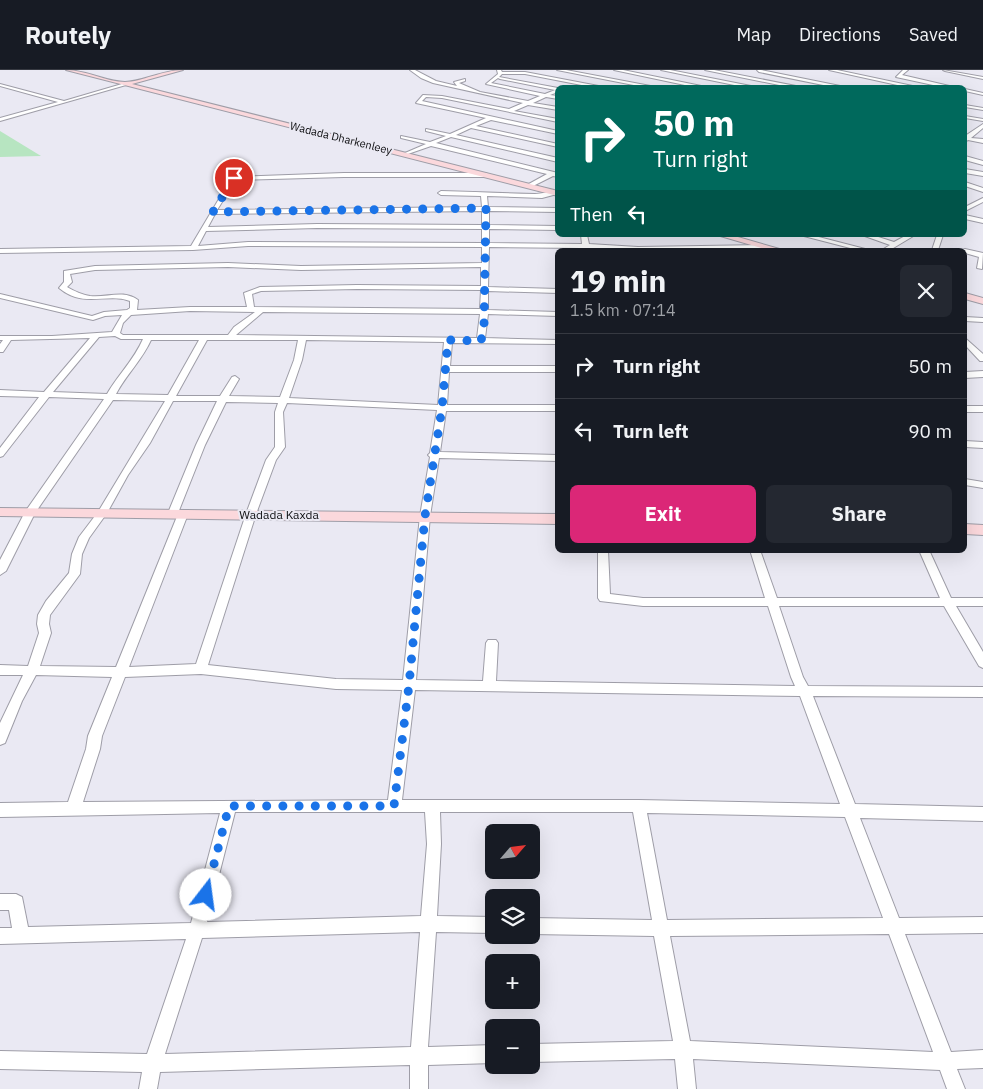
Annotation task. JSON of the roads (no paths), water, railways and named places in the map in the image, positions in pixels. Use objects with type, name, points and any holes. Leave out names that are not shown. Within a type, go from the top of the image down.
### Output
[{"type":"main road","name":"Wadada Dharkenleey","points":[[69,70],[555,193]]},
{"type":"main road","points":[[124,85],[180,70]]},
{"type":"main road","points":[[728,237],[769,248]]},
{"type":"main road","points":[[967,297],[983,301]]},
{"type":"main road","name":"Wadada Kaxda","points":[[0,512],[555,519]]},
{"type":"main road","points":[[967,529],[983,530]]},
{"type":"street","points":[[412,70],[416,74],[440,84],[555,108]]},
{"type":"street","points":[[559,70],[643,85]]},
{"type":"street","points":[[616,70],[693,85]]},
{"type":"street","points":[[663,70],[744,85]]},
{"type":"street","points":[[707,70],[789,85]]},
{"type":"street","points":[[831,70],[904,85]]},
{"type":"street","points":[[882,85],[906,70]]},
{"type":"street","points":[[945,70],[983,78]]},
{"type":"street","points":[[726,85],[753,71],[831,85]]},
{"type":"street","points":[[570,85],[603,72]]},
{"type":"street","points":[[498,73],[555,88]]},
{"type":"street","points":[[555,97],[488,84],[498,73],[526,73],[589,85]]},
{"type":"street","points":[[898,76],[942,85]]},
{"type":"street","points":[[460,88],[456,83],[463,80]]},
{"type":"street","points":[[0,85],[63,102]]},
{"type":"street","points":[[0,120],[124,85]]},
{"type":"street","points":[[407,154],[555,90]]},
{"type":"street","points":[[967,90],[983,94]]},
{"type":"street","points":[[555,119],[433,96],[425,96],[418,102],[555,132]]},
{"type":"street","points":[[967,106],[983,109]]},
{"type":"street","points":[[967,117],[983,120]]},
{"type":"street","points":[[977,130],[983,126]]},
{"type":"street","points":[[470,128],[555,145]]},
{"type":"street","points":[[428,130],[555,159]]},
{"type":"street","points":[[403,137],[555,173]]},
{"type":"street","points":[[967,138],[983,141]]},
{"type":"street","points":[[967,159],[983,163]]},
{"type":"street","points":[[967,171],[983,174]]},
{"type":"street","points":[[529,186],[555,173]]},
{"type":"street","points":[[193,248],[234,178],[344,175],[486,175]]},
{"type":"street","points":[[967,185],[983,190]]},
{"type":"street","points":[[441,193],[542,196],[555,193]]},
{"type":"street","points":[[481,341],[484,326],[485,288],[486,208],[484,193]]},
{"type":"street","points":[[967,208],[983,200]]},
{"type":"street","points":[[213,212],[486,208],[555,210]]},
{"type":"street","points":[[967,217],[983,221]]},
{"type":"street","points":[[204,229],[316,226],[555,228]]},
{"type":"street","points":[[812,237],[858,248]]},
{"type":"street","points":[[871,237],[894,244]]},
{"type":"street","points":[[888,248],[908,237]]},
{"type":"street","points":[[0,251],[193,248],[248,244],[584,248]]},
{"type":"street","points":[[698,248],[764,247]]},
{"type":"street","points":[[967,252],[983,256],[980,268]]},
{"type":"street","points":[[116,334],[118,326],[127,313],[134,309],[134,300],[126,296],[107,295],[90,298],[62,288],[68,282],[66,272],[96,268],[228,265],[302,268],[484,265]]},
{"type":"street","points":[[251,310],[248,293],[260,289],[318,289],[357,286],[555,291]]},
{"type":"street","points":[[0,296],[93,318],[104,314],[190,309],[555,314]]},
{"type":"street","points":[[231,337],[237,327],[261,310]]},
{"type":"street","points":[[967,319],[983,320]]},
{"type":"street","points":[[0,350],[4,338],[116,334],[121,337],[555,342]]},
{"type":"street","points":[[0,454],[96,336]]},
{"type":"street","points":[[0,571],[30,512],[110,397],[120,379],[140,355],[148,337]]},
{"type":"street","points":[[0,739],[16,701],[32,671],[45,633],[44,615],[50,604],[74,574],[80,544],[102,513],[205,337]]},
{"type":"street","points":[[201,669],[251,514],[271,460],[280,447],[279,412],[298,360],[303,338]]},
{"type":"street","points":[[394,806],[409,685],[425,516],[433,455],[442,408],[448,340]]},
{"type":"street","points":[[967,344],[983,347]]},
{"type":"street","points":[[967,345],[983,359]]},
{"type":"street","points":[[446,369],[555,368]]},
{"type":"street","points":[[967,374],[983,374]]},
{"type":"street","points":[[73,810],[93,749],[95,736],[121,672],[207,430],[222,399],[235,379]]},
{"type":"street","points":[[0,393],[283,400],[442,408],[555,408]]},
{"type":"street","points":[[967,408],[983,409]]},
{"type":"street","points":[[967,444],[983,445]]},
{"type":"street","points":[[433,455],[555,458]]},
{"type":"street","points":[[967,482],[983,485]]},
{"type":"street","points":[[603,553],[604,598],[643,602],[983,602]]},
{"type":"street","points":[[757,553],[796,677],[804,690],[851,810],[956,1089]]},
{"type":"street","points":[[925,553],[947,601],[983,663]]},
{"type":"street","points":[[489,686],[492,643]]},
{"type":"street","points":[[0,670],[121,672],[201,669],[336,684],[983,692]]},
{"type":"street","points":[[148,1089],[153,1063],[197,930],[229,806]]},
{"type":"street","points":[[0,810],[229,806],[640,806],[983,814]]},
{"type":"street","points":[[419,1089],[419,1056],[434,844],[432,806]]},
{"type":"street","points":[[640,806],[683,1050],[688,1089]]},
{"type":"street","points":[[0,902],[16,902],[21,935]]},
{"type":"street","points":[[0,936],[428,924],[485,925]]},
{"type":"street","points":[[540,926],[660,928],[983,925]]},
{"type":"street","points":[[540,1053],[683,1050],[946,1061],[983,1060]]},
{"type":"street","points":[[0,1060],[153,1063],[485,1054]]}]
